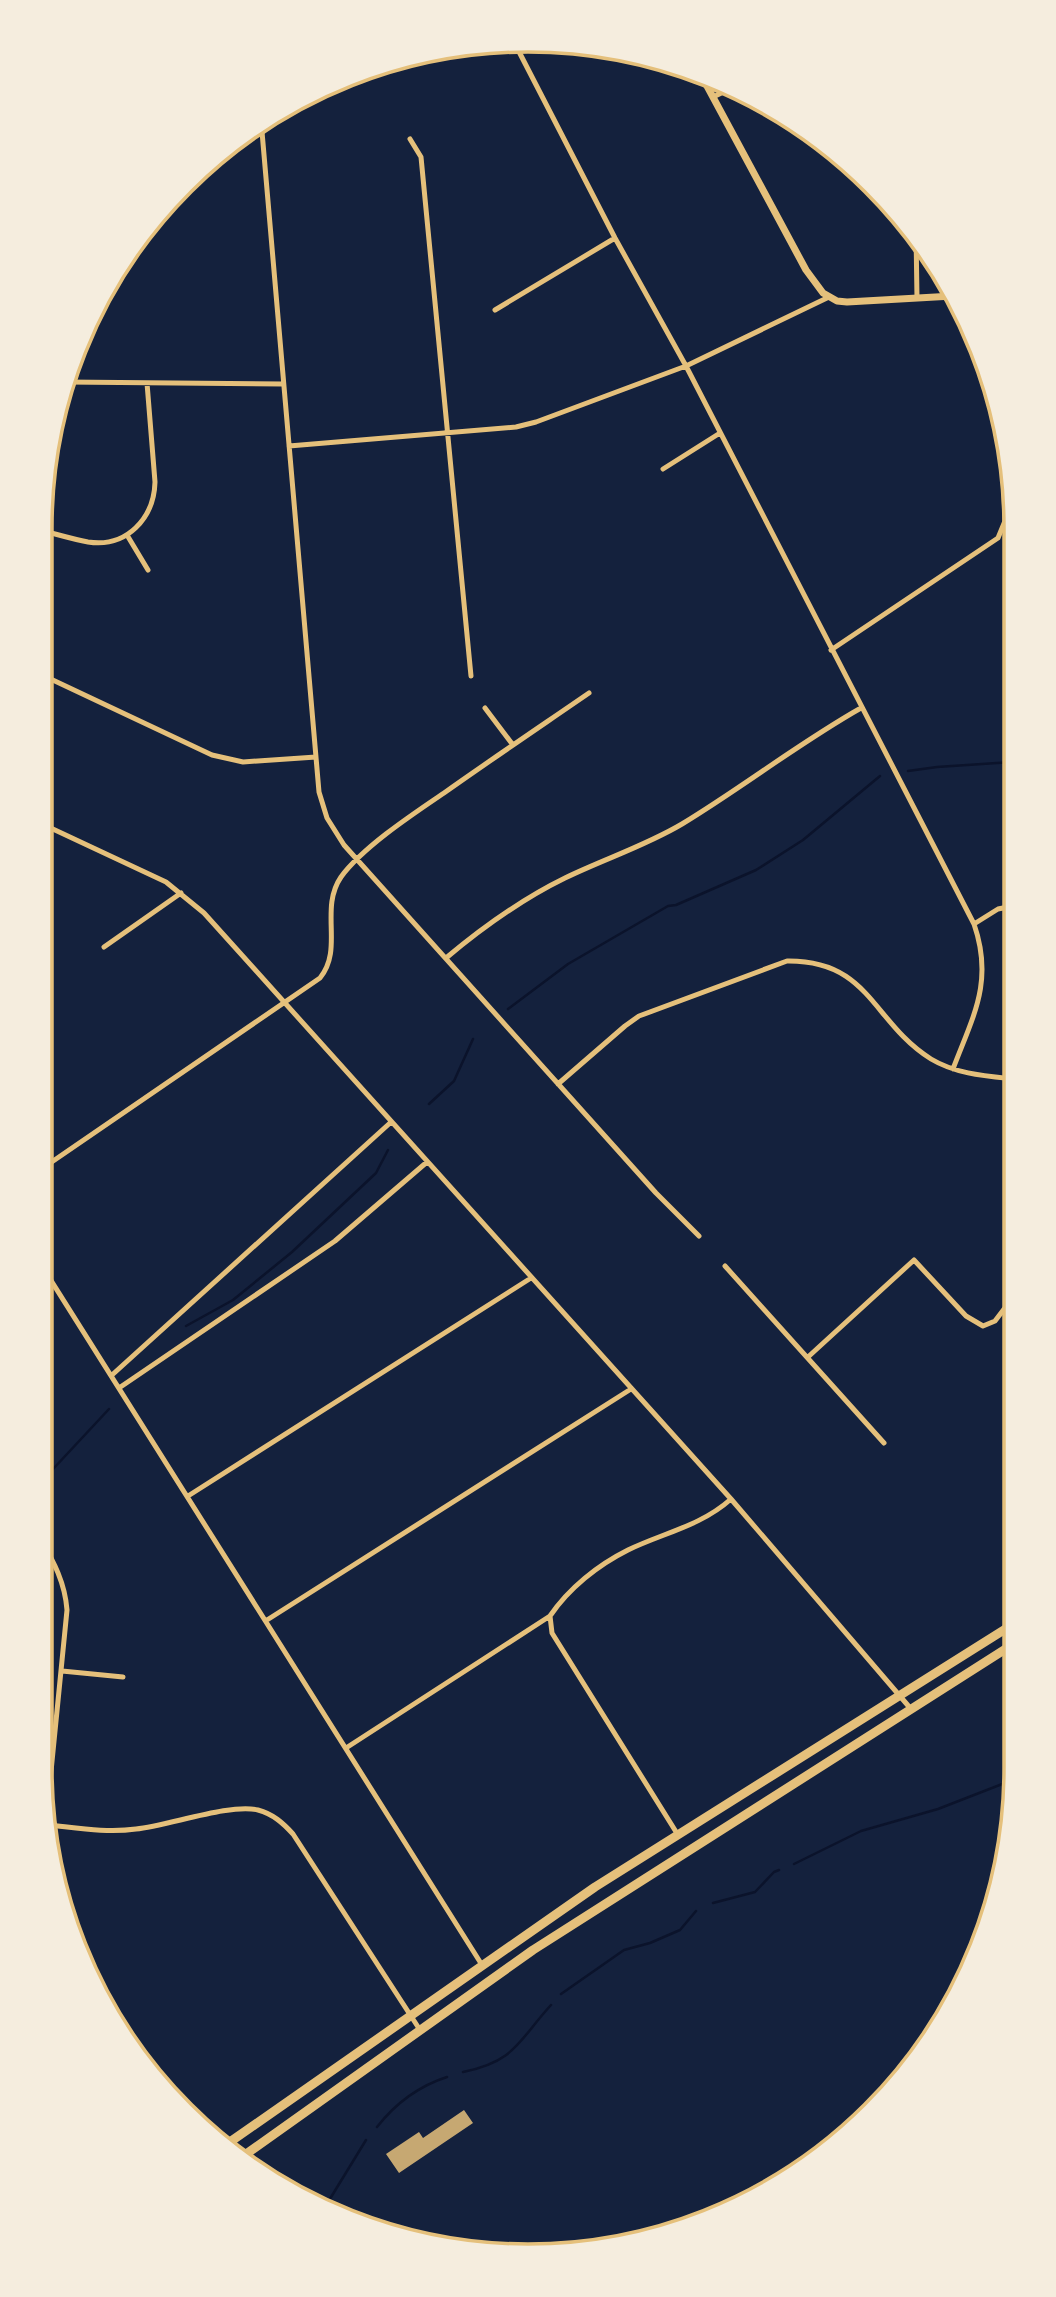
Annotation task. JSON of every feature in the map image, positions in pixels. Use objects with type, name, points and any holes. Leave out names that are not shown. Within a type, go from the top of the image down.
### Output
[{"type":"main road","points":[[233,2141],[594,1887],[1004,1630]]},
{"type":"main road","points":[[248,2153],[554,1936],[1004,1650]]},
{"type":"street","points":[[519,53],[615,239],[686,366],[974,924],[982,950],[984,976],[978,1001],[953,1069]]},
{"type":"street","points":[[708,88],[794,251],[817,285],[829,297],[847,302],[943,297]]},
{"type":"street","points":[[713,97],[720,94]]},
{"type":"street","points":[[262,134],[319,792],[327,818],[344,845],[656,1193],[699,1236]]},
{"type":"street","points":[[410,139],[421,157],[471,676]]},
{"type":"street","points":[[495,310],[615,239]]},
{"type":"street","points":[[916,255],[917,298]]},
{"type":"street","points":[[289,446],[516,427],[536,422],[686,366],[829,297]]},
{"type":"street","points":[[76,382],[283,384]]},
{"type":"street","points":[[52,533],[89,542],[114,541],[127,536],[146,518],[155,495],[147,383]]},
{"type":"street","points":[[663,469],[720,433]]},
{"type":"street","points":[[831,650],[990,545],[998,538],[1004,526]]},
{"type":"street","points":[[127,536],[148,570]]},
{"type":"street","points":[[52,680],[212,755],[243,761],[316,757]]},
{"type":"street","points":[[52,1162],[320,978],[331,956],[331,899],[342,876],[406,820],[589,692]]},
{"type":"street","points":[[485,708],[513,745]]},
{"type":"street","points":[[446,958],[484,926],[536,894],[564,878],[681,824],[861,708]]},
{"type":"street","points":[[52,828],[154,875],[204,913],[731,1500],[911,1709]]},
{"type":"street","points":[[104,947],[181,893]]},
{"type":"street","points":[[974,924],[1004,908]]},
{"type":"street","points":[[558,1084],[639,1016],[787,961],[810,961],[836,969],[861,988],[918,1050],[953,1069],[978,1076],[1004,1078]]},
{"type":"street","points":[[112,1375],[390,1123]]},
{"type":"street","points":[[119,1388],[335,1241],[427,1162]]},
{"type":"street","points":[[808,1357],[914,1260],[967,1316],[983,1326],[996,1321],[1004,1310]]},
{"type":"street","points":[[725,1266],[884,1443]]},
{"type":"street","points":[[188,1496],[531,1278]]},
{"type":"street","points":[[52,1282],[482,1965]]},
{"type":"street","points":[[267,1620],[631,1389]]},
{"type":"street","points":[[346,1748],[551,1616],[572,1588],[627,1550],[705,1518],[731,1500]]},
{"type":"street","points":[[52,1559],[58,1569],[66,1600],[52,1765]]},
{"type":"street","points":[[551,1616],[552,1633],[678,1835]]},
{"type":"street","points":[[62,1671],[122,1677]]},
{"type":"street","points":[[56,1826],[111,1831],[138,1829],[240,1808],[260,1810],[273,1816],[293,1834],[420,2030]]},
{"type":"building","points":[[464,2110],[473,2123],[399,2173],[386,2154],[419,2132],[423,2138]]},
{"type":"waterway","points":[[908,771],[1004,763]]},
{"type":"waterway","points":[[508,1009],[568,964],[668,906],[676,905],[756,870],[803,840],[880,776]]},
{"type":"waterway","points":[[429,1104],[454,1081],[473,1039]]},
{"type":"waterway","points":[[186,1326],[233,1300],[292,1252],[376,1173],[388,1150]]},
{"type":"waterway","points":[[52,1470],[109,1409]]},
{"type":"waterway","points":[[794,1864],[861,1831],[938,1809],[1003,1784]]},
{"type":"waterway","points":[[713,1903],[755,1892],[779,1870]]},
{"type":"waterway","points":[[561,1994],[624,1950],[650,1943],[680,1930],[696,1911]]},
{"type":"waterway","points":[[463,2072],[494,2062],[505,2055],[523,2039],[551,2005]]},
{"type":"waterway","points":[[377,2127],[408,2097],[447,2077]]},
{"type":"waterway","points":[[329,2200],[366,2140]]}]
